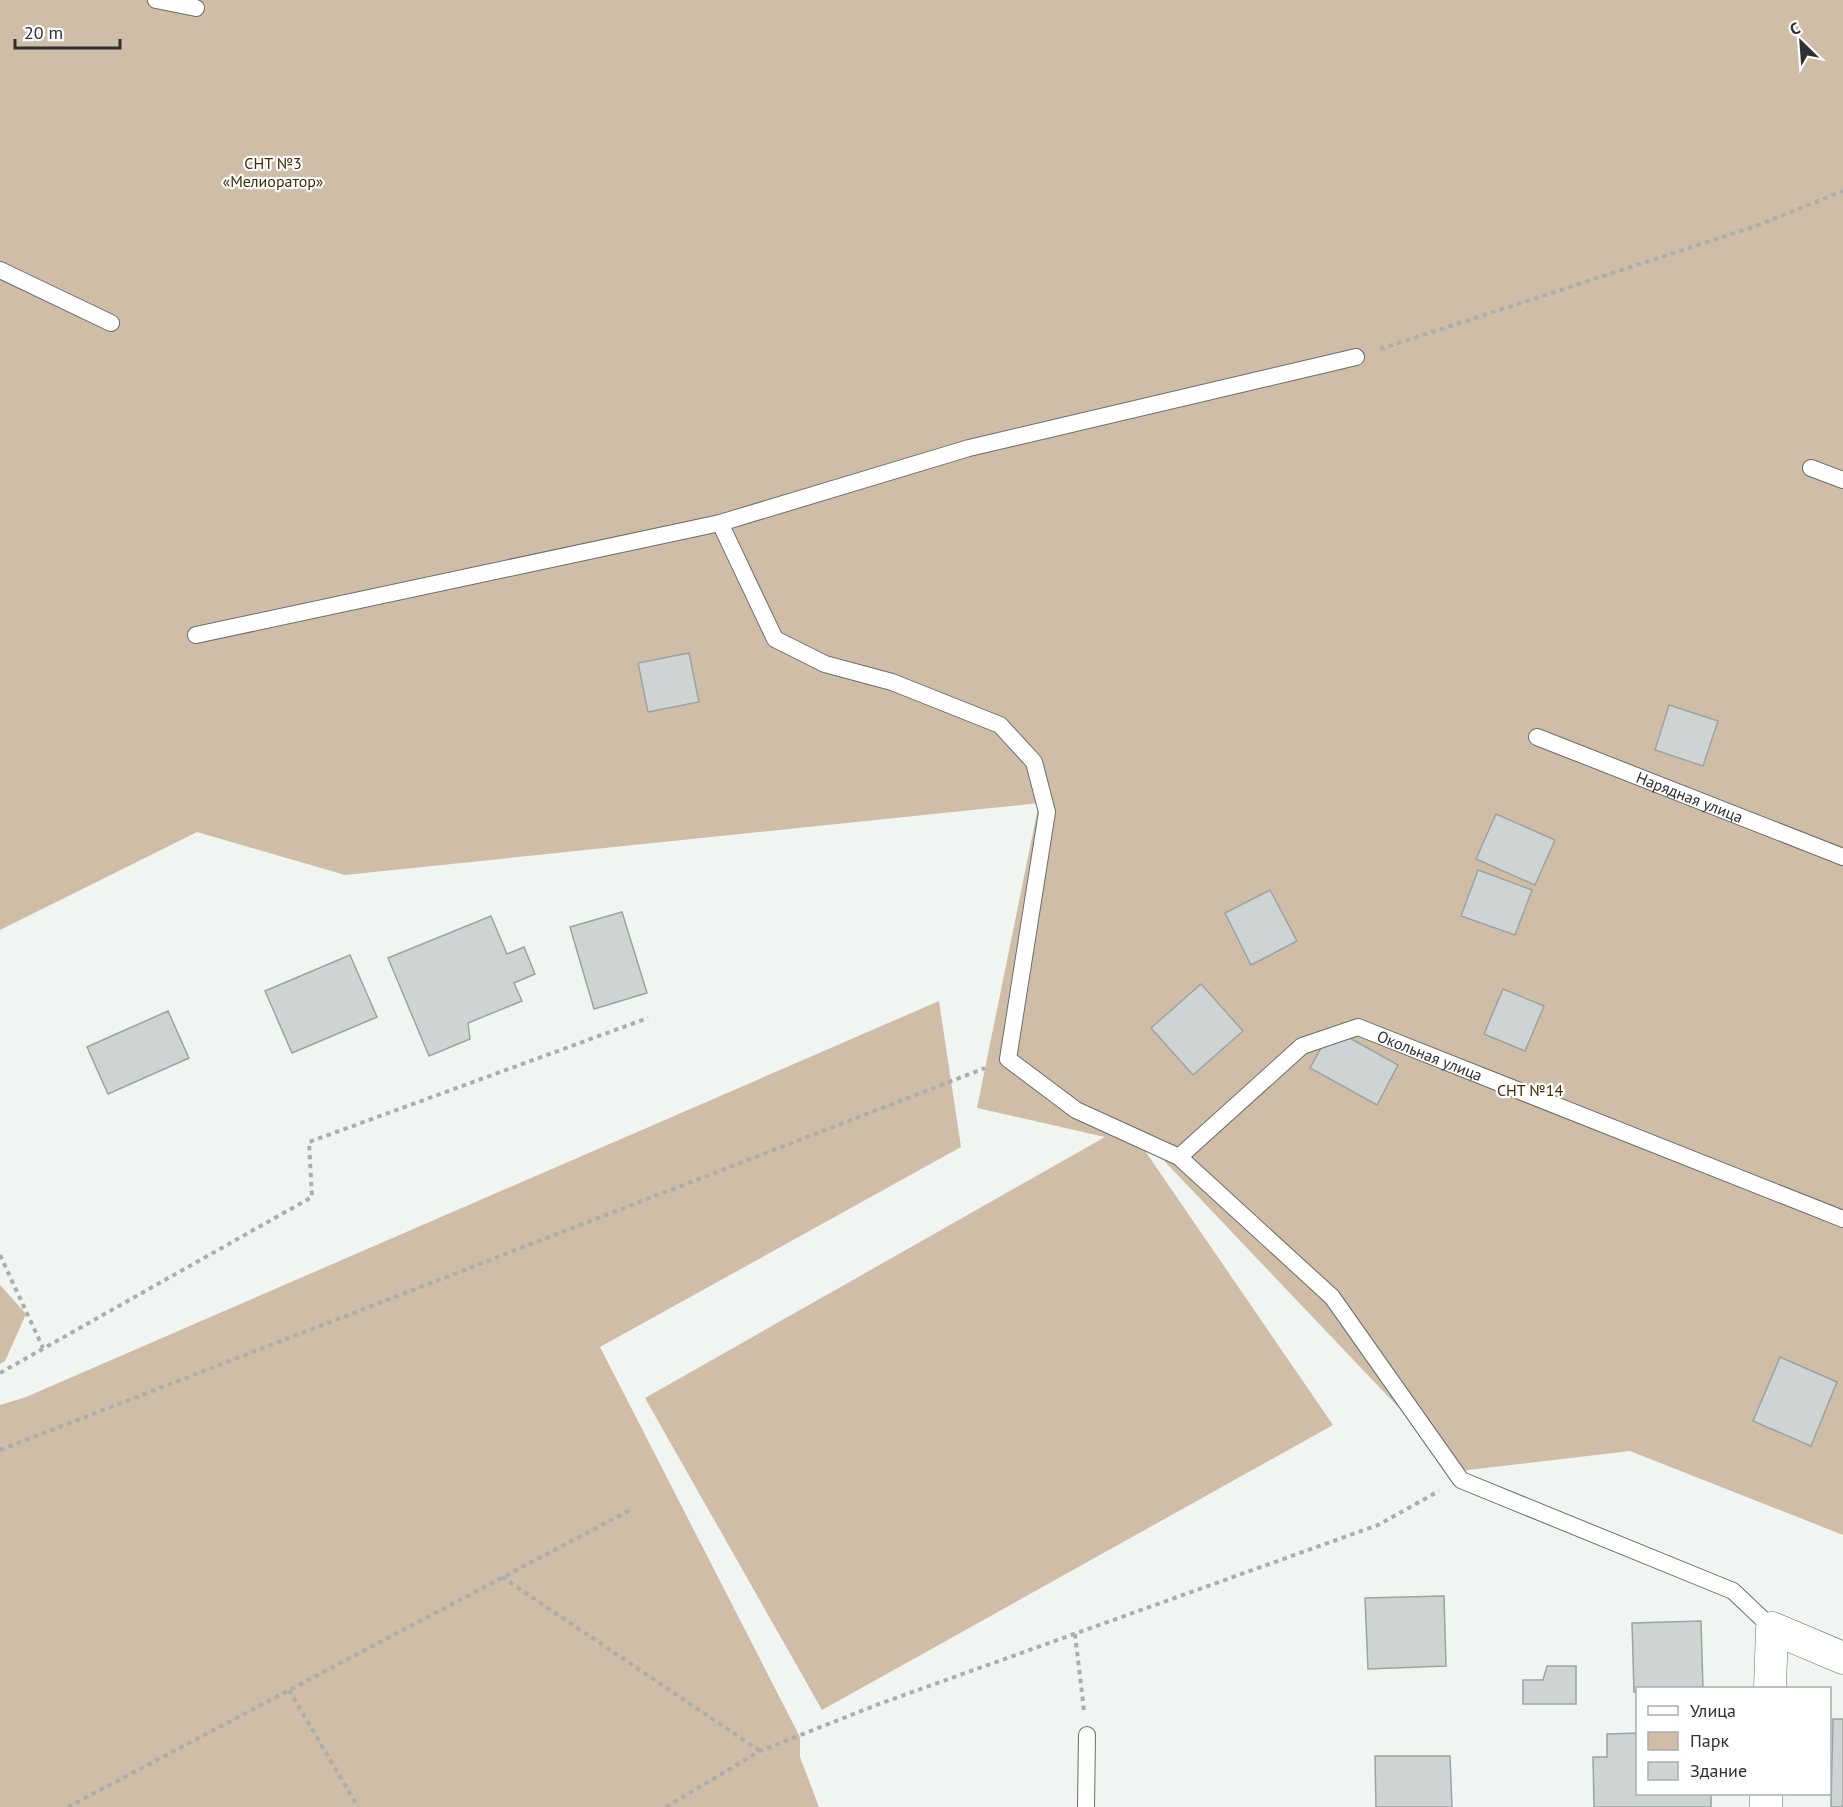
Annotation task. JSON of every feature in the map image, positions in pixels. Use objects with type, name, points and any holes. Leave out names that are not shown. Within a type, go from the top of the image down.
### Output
[{"type":"street","points":[[1770,1687],[1772,1629],[1843,1658]]},
{"type":"lane","points":[[156,0],[196,8]]},
{"type":"lane","points":[[0,270],[111,322]]},
{"type":"lane","points":[[196,635],[720,523],[969,448],[1356,357]]},
{"type":"lane","points":[[1811,468],[1843,480]]},
{"type":"lane","points":[[720,523],[775,639],[825,664],[892,682],[1000,724],[1034,762],[1047,812],[1008,1059],[1076,1110],[1179,1157],[1332,1297],[1461,1480],[1733,1591],[1772,1629]]},
{"type":"lane","name":"Нарядная улица","points":[[1537,737],[1843,857]]},
{"type":"lane","name":"Окольная улица","points":[[1179,1157],[1302,1046],[1358,1027],[1843,1219]]},
{"type":"lane","points":[[1086,1807],[1087,1735]]},
{"type":"path","points":[[1356,357],[1756,226],[1843,190]]},
{"type":"path","points":[[0,1373],[312,1197],[309,1142],[648,1018]]},
{"type":"path","points":[[0,1450],[1008,1059]]},
{"type":"path","points":[[0,1255],[43,1348]]},
{"type":"path","points":[[666,1807],[760,1751],[879,1704],[1378,1525],[1461,1480]]},
{"type":"path","points":[[68,1807],[632,1509]]},
{"type":"path","points":[[502,1577],[760,1751]]},
{"type":"path","points":[[1075,1634],[1087,1735]]},
{"type":"path","points":[[289,1690],[358,1807]]},
{"type":"green space","points":[[0,0],[1843,0],[1843,1535],[1630,1451],[1459,1471],[1151,1147],[1141,1145],[1333,1425],[822,1710],[645,1398],[1105,1137],[977,1108],[1039,803],[345,875],[197,832],[0,930]]},
{"type":"green space","points":[[939,1001],[961,1147],[600,1347],[800,1737],[800,1757],[819,1807],[0,1807],[0,1405],[26,1397]]},
{"type":"green space","points":[[0,1285],[26,1314],[5,1361],[0,1364]]},
{"type":"building","points":[[689,653],[699,702],[648,712],[638,663]]},
{"type":"building","points":[[1669,705],[1718,721],[1703,766],[1655,750]]},
{"type":"building","points":[[1496,814],[1555,840],[1535,885],[1476,859]]},
{"type":"building","points":[[1478,870],[1532,890],[1515,935],[1461,916]]},
{"type":"building","points":[[1270,890],[1297,941],[1251,965],[1225,913]]},
{"type":"building","points":[[622,912],[647,993],[594,1009],[570,927]]},
{"type":"building","points":[[491,916],[507,954],[524,947],[535,974],[514,983],[522,1001],[468,1023],[470,1039],[429,1056],[388,958]]},
{"type":"building","points":[[350,955],[377,1017],[292,1053],[265,991]]},
{"type":"building","points":[[1201,984],[1243,1031],[1193,1075],[1151,1028]]},
{"type":"building","points":[[1503,989],[1544,1006],[1525,1051],[1484,1034]]},
{"type":"building","points":[[168,1011],[189,1058],[108,1094],[87,1047]]},
{"type":"building","points":[[1332,1028],[1398,1065],[1377,1105],[1310,1068]]},
{"type":"building","points":[[1780,1357],[1837,1382],[1811,1446],[1753,1421]]},
{"type":"building","points":[[1444,1596],[1446,1666],[1368,1669],[1365,1598]]},
{"type":"building","points":[[1701,1621],[1703,1687],[1636,1687],[1636,1692],[1634,1692],[1632,1623]]},
{"type":"building","points":[[1547,1666],[1576,1666],[1576,1704],[1523,1704],[1523,1680],[1543,1680]]},
{"type":"building","points":[[1833,1719],[1843,1719],[1843,1807],[1831,1807]]},
{"type":"building","points":[[1636,1733],[1636,1795],[1711,1795],[1711,1807],[1594,1807],[1593,1757],[1607,1757],[1607,1734]]},
{"type":"building","points":[[1375,1756],[1450,1756],[1452,1807],[1376,1807]]},
{"type":"park label","name":"СНТ №3 «Мелиоратор»","points":[[273,172]]},
{"type":"park label","name":"СНТ №14","points":[[1530,1090]]}]
